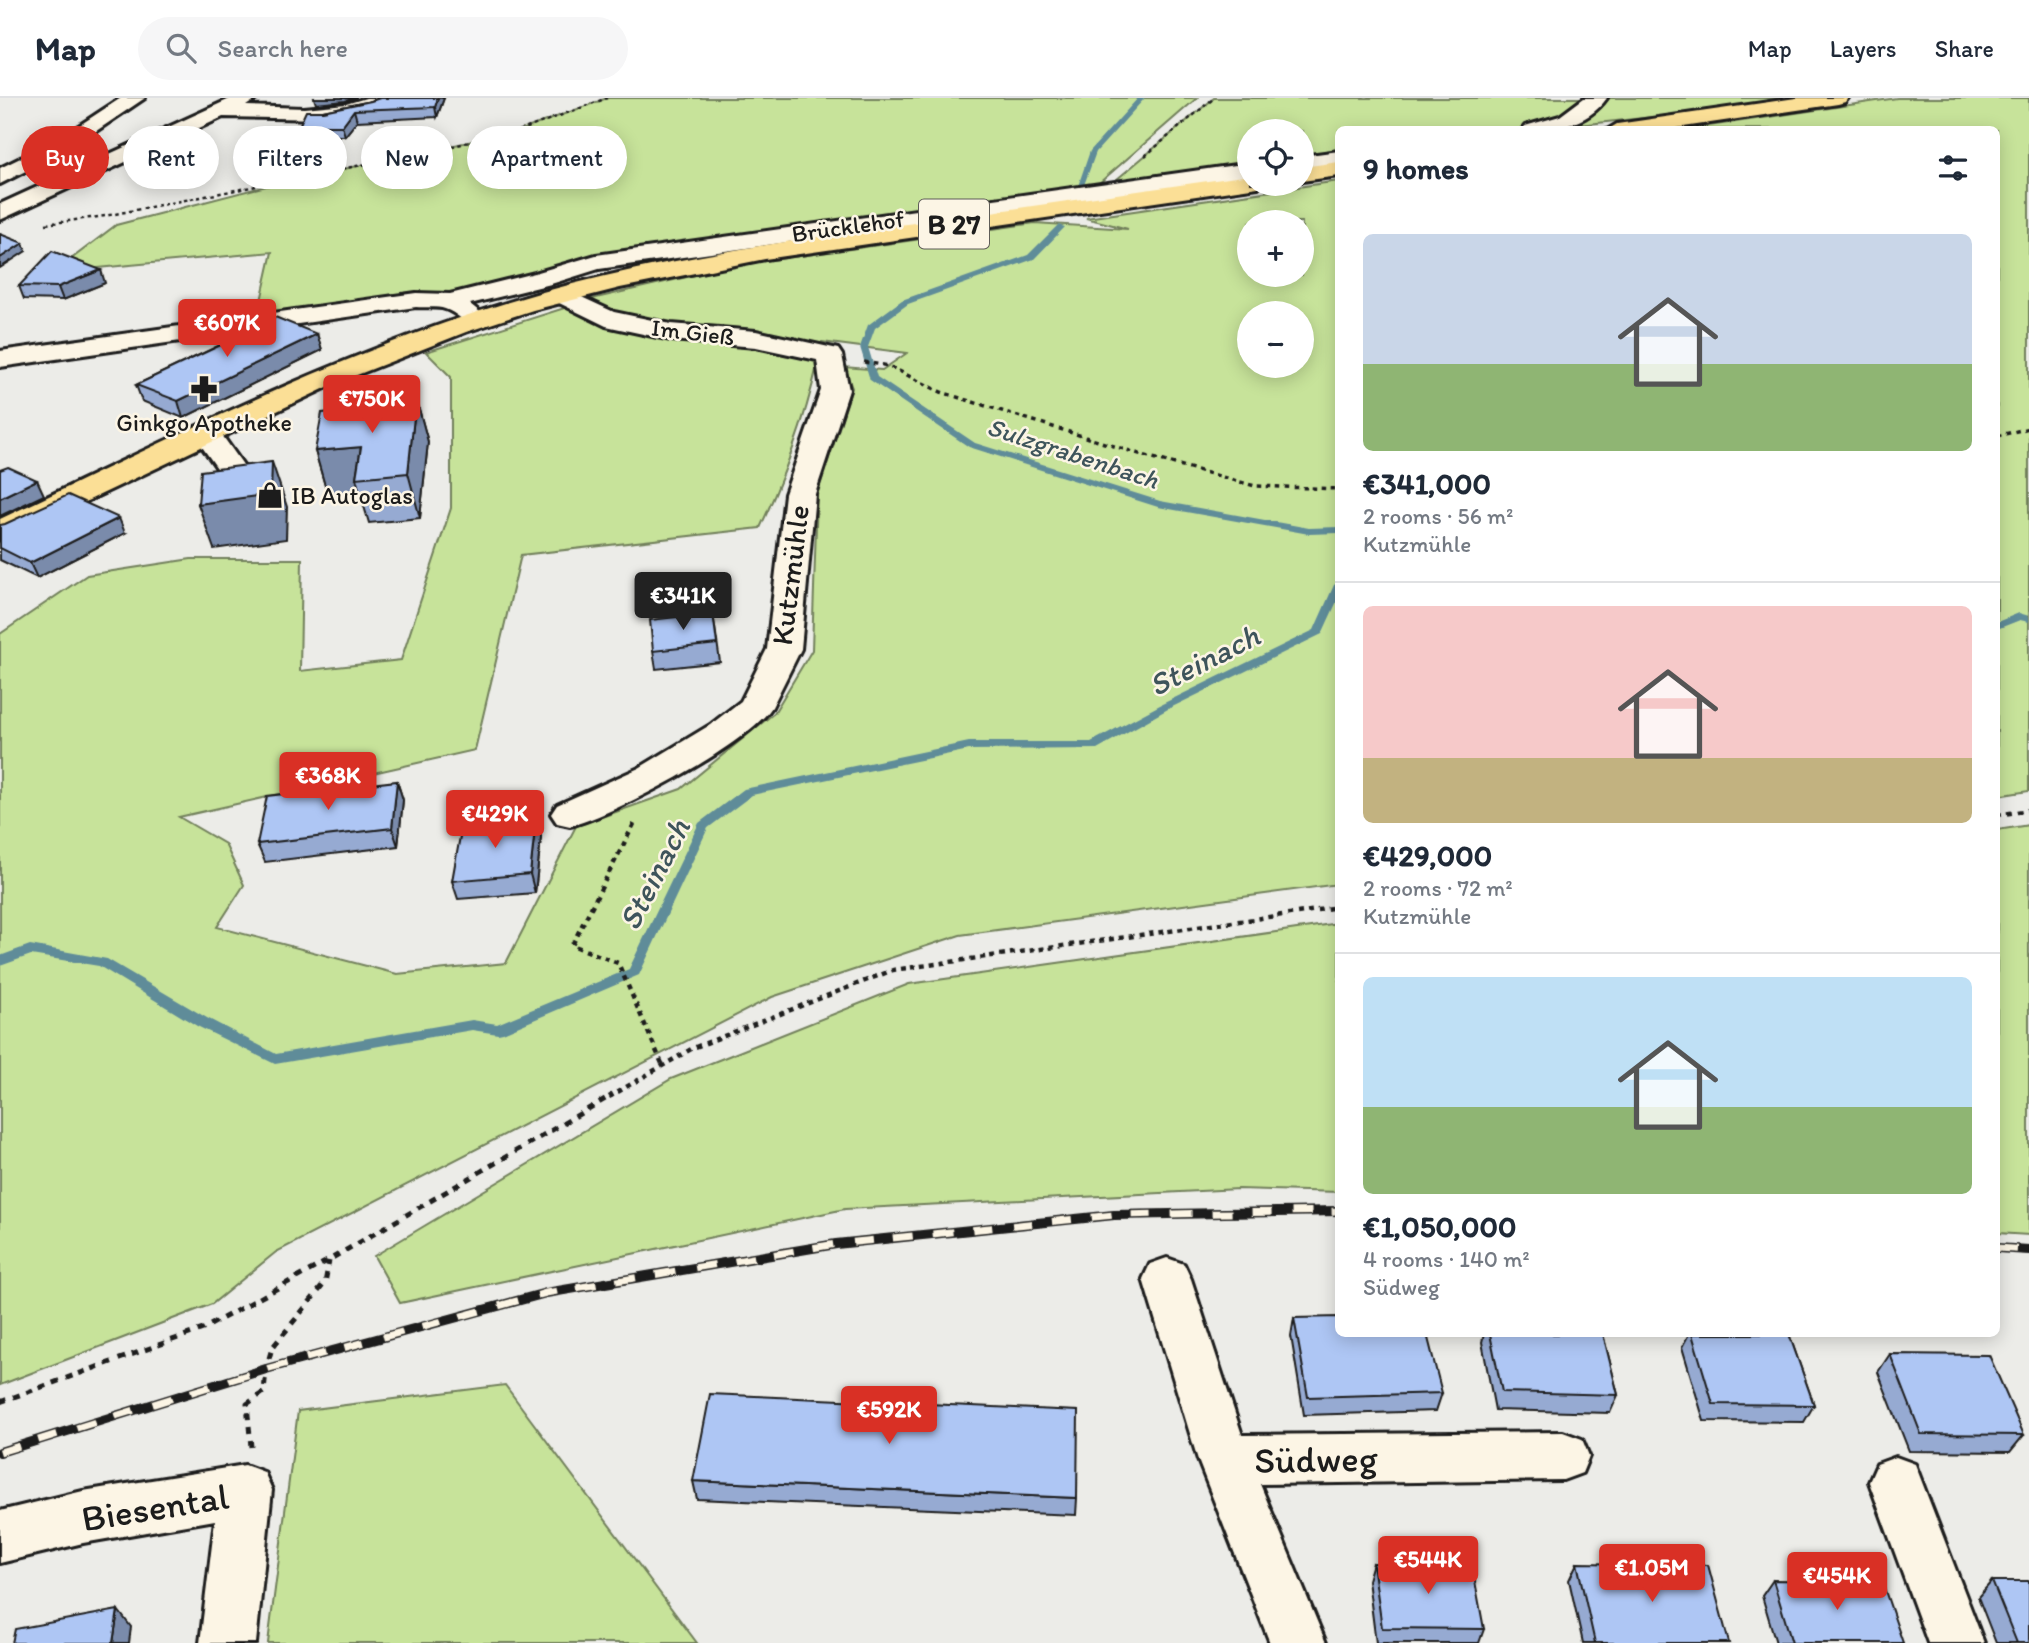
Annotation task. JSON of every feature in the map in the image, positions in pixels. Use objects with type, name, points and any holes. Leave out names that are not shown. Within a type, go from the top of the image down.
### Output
[{"type":"main road","points":[[1645,126],[1838,98]]},
{"type":"main road","points":[[1314,172],[1335,170]]},
{"type":"main road","name":"B 27","points":[[0,531],[390,352],[478,320],[562,295],[659,272],[771,251],[1237,184]]},
{"type":"street","points":[[0,177],[64,145],[135,98]]},
{"type":"street","points":[[0,213],[248,98]]},
{"type":"street","points":[[221,111],[274,115],[310,113],[351,108],[384,98]]},
{"type":"street","points":[[1546,126],[1567,120],[1597,98]]},
{"type":"street","points":[[1314,160],[1335,158]]},
{"type":"street","name":"Brücklehof","points":[[0,359],[416,300],[450,301],[542,279],[596,262],[1237,171]]},
{"type":"street","name":"Im Gieß","points":[[562,295],[606,318],[671,332],[756,339],[829,355]]},
{"type":"street","points":[[450,301],[478,320]]},
{"type":"street","name":"Kutzmühle","points":[[570,814],[662,770],[722,733],[755,707],[784,649],[800,494],[835,390],[829,355]]},
{"type":"street","points":[[207,434],[253,499]]},
{"type":"street","points":[[1167,1279],[1224,1460]]},
{"type":"street","name":"Südweg","points":[[1298,1643],[1224,1460],[1563,1456]]},
{"type":"street","points":[[1896,1482],[1956,1643]]},
{"type":"street","name":"Biesental","points":[[0,1537],[83,1517],[246,1490],[228,1643]]},
{"type":"path","points":[[45,224],[106,216],[417,155],[519,131],[607,98]]},
{"type":"path","points":[[1104,190],[1214,98]]},
{"type":"path","points":[[889,366],[941,392],[1146,456],[1255,486],[1335,489]]},
{"type":"path","points":[[2000,435],[2029,428]]},
{"type":"path","points":[[662,770],[572,945],[618,963],[663,1066]]},
{"type":"path","points":[[2000,815],[2029,810]]},
{"type":"path","points":[[0,1402],[203,1329],[329,1260],[693,1048],[893,970],[1335,908]]},
{"type":"path","points":[[246,1490],[252,1438],[247,1404],[264,1392],[266,1368],[272,1348],[325,1283],[329,1260]]},
{"type":"green space","points":[[607,98],[1197,98],[1098,184],[596,262],[450,301],[256,323],[272,252],[54,272],[116,225],[255,189],[347,189],[347,168],[361,165],[361,189],[453,189],[453,145],[467,142],[467,189],[627,189],[627,126],[532,126]]},
{"type":"green space","points":[[1214,98],[1792,98],[1569,126],[1335,126],[1335,158],[1314,160],[1314,119],[1237,119],[1237,171],[1104,190]]},
{"type":"green space","points":[[1897,98],[2029,98],[2029,791],[2000,796],[2000,126],[1708,126]]},
{"type":"green space","points":[[1335,182],[1335,885],[960,935],[772,997],[276,1252],[212,1304],[0,1385],[0,634],[87,575],[191,559],[302,559],[300,671],[401,660],[451,508],[451,377],[426,352],[596,298],[743,264],[1035,223],[1128,229],[1086,218],[1237,196],[1314,196],[1314,185]],"holes":[[[822,342],[907,353],[882,370],[844,367],[852,388],[817,495],[812,650],[774,713],[681,789],[576,826],[506,963],[397,974],[217,927],[244,885],[225,844],[179,817],[475,750],[521,555],[760,528],[797,437]]]},
{"type":"green space","points":[[2029,825],[2029,1235],[2000,1233],[2000,830]]},
{"type":"green space","points":[[1335,924],[1335,1192],[1239,1189],[845,1209],[400,1303],[374,1256],[671,1079],[909,984]]},
{"type":"green space","points":[[505,1385],[697,1643],[268,1643],[298,1411]]},
{"type":"building","points":[[380,98],[438,98],[435,107],[354,110],[342,126],[299,126],[306,111],[323,111]]},
{"type":"building","points":[[0,234],[23,243],[0,258]]},
{"type":"building","points":[[52,251],[101,270],[58,287],[19,286]]},
{"type":"building","points":[[275,317],[317,334],[178,401],[136,385],[238,337],[234,335]]},
{"type":"building","points":[[416,398],[408,473],[356,478],[361,447],[315,451],[322,413],[342,411],[343,405]]},
{"type":"building","points":[[272,462],[271,494],[198,504],[201,471]]},
{"type":"building","points":[[8,467],[37,480],[0,498],[0,470]]},
{"type":"building","points":[[68,495],[119,518],[30,563],[0,548],[0,525]]},
{"type":"building","points":[[713,613],[717,644],[653,651],[650,620]]},
{"type":"building","points":[[397,781],[392,828],[257,844],[267,796]]},
{"type":"building","points":[[536,819],[530,874],[452,881],[462,825]]},
{"type":"building","points":[[1335,1317],[1335,1337],[1428,1337],[1442,1393],[1308,1397],[1294,1318]]},
{"type":"building","points":[[1491,1337],[1604,1337],[1618,1395],[1502,1392]]},
{"type":"building","points":[[1693,1337],[1790,1337],[1814,1405],[1713,1404]]},
{"type":"building","points":[[1890,1354],[1989,1355],[2024,1435],[1921,1434]]},
{"type":"building","points":[[710,1394],[1078,1411],[1077,1498],[693,1481]]},
{"type":"building","points":[[1373,1563],[1472,1565],[1484,1629],[1382,1628]]},
{"type":"building","points":[[1577,1563],[1708,1565],[1729,1643],[1595,1643]]},
{"type":"building","points":[[1773,1580],[1882,1582],[1903,1643],[1792,1643]]},
{"type":"building","points":[[1992,1581],[2029,1581],[2029,1643],[2017,1643]]},
{"type":"building","points":[[118,1610],[113,1643],[12,1643],[15,1629]]},
{"type":"waterway","name":"Sulzgrabenbach","points":[[1080,185],[1093,151],[1142,98]]},
{"type":"waterway","name":"Sulzgrabenbach","points":[[1061,227],[1031,257],[905,302],[871,327],[864,347],[873,378],[972,445],[1158,504],[1309,531],[1335,530]]},
{"type":"waterway","name":"Steinach","points":[[0,961],[30,950],[102,962],[202,1022],[275,1059],[472,1025],[498,1029],[634,972],[703,826],[748,792],[969,746],[1093,746],[1164,707],[1318,632],[1335,594]]},
{"type":"waterway","name":"Steinach","points":[[2000,625],[2019,616],[2029,619]]},
{"type":"railway","points":[[0,1452],[266,1369],[546,1293],[836,1244],[1114,1215],[1335,1211]]},
{"type":"railway","points":[[2000,1248],[2029,1250]]},
{"type":"place","name":"Ginkgo Apotheke","points":[[204,389]]},
{"type":"place","name":"IB Autoglas","points":[[270,495]]}]
